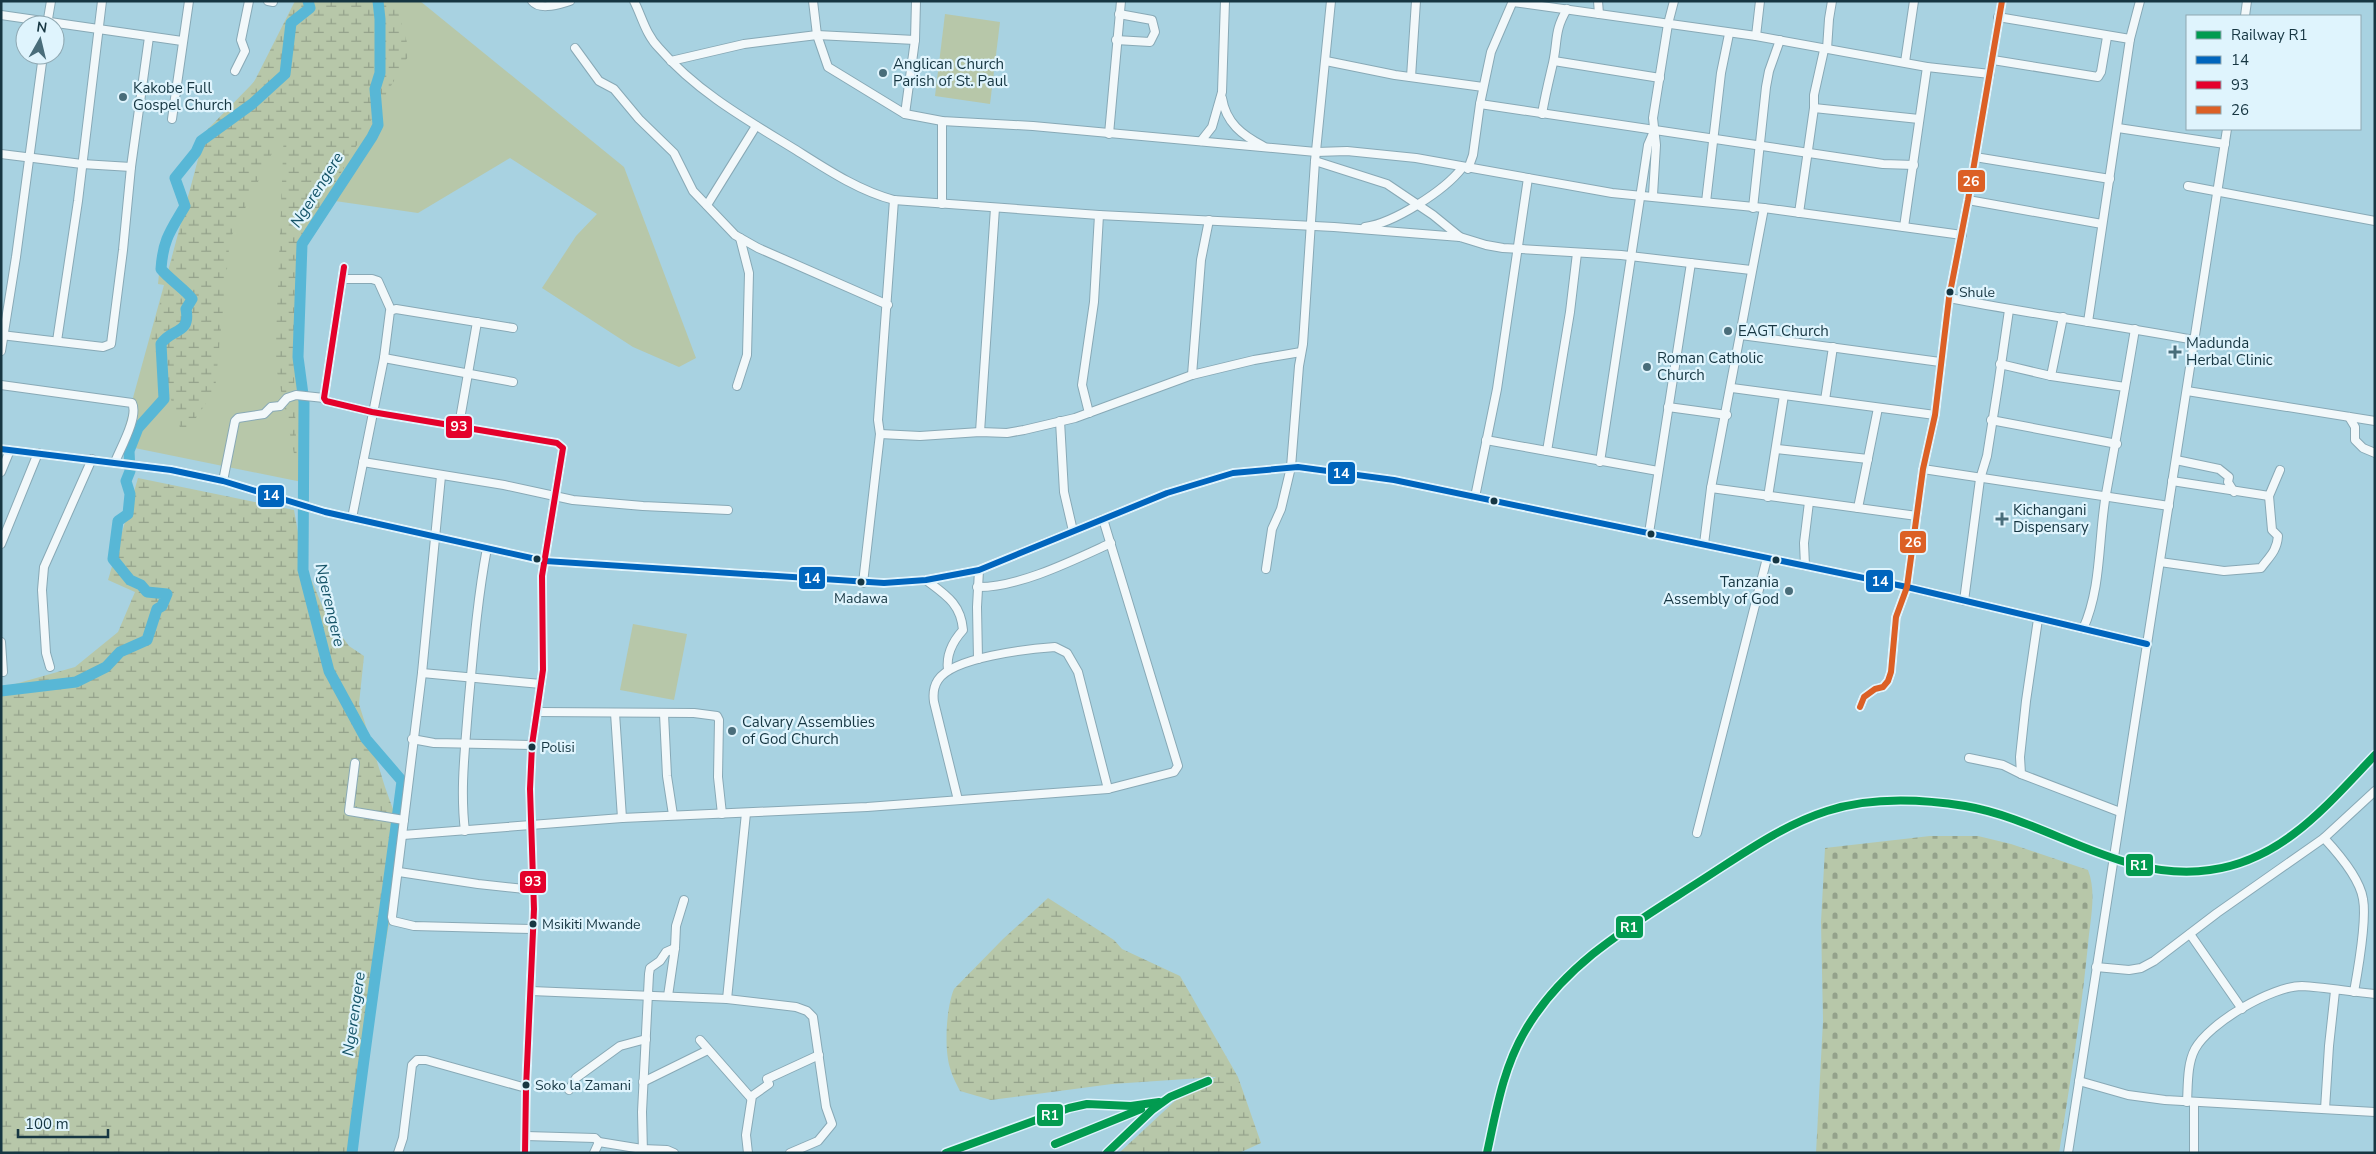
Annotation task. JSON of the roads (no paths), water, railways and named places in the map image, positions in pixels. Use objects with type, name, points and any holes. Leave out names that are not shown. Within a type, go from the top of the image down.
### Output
[{"type":"street","points":[[48,15],[50,1]]},
{"type":"street","points":[[57,341],[82,164],[87,112],[100,30],[102,1]]},
{"type":"street","points":[[172,118],[189,1]]},
{"type":"street","points":[[235,71],[245,51],[241,40],[249,1]]},
{"type":"street","points":[[268,1],[273,2]]},
{"type":"street","points":[[532,1],[536,5],[542,6],[570,1]]},
{"type":"street","points":[[634,1],[648,34],[671,61],[722,104],[829,170],[874,193],[894,200],[1099,216],[1312,225],[1460,237],[1486,245],[1519,249],[1632,257],[1751,270]]},
{"type":"street","points":[[813,1],[817,35],[828,67],[905,114],[942,121],[1033,126],[1268,148],[1316,152],[1357,152],[1416,158],[1612,193],[1642,194],[1764,208],[1962,235]]},
{"type":"street","points":[[905,114],[915,40],[916,1]]},
{"type":"street","points":[[1109,134],[1121,1]]},
{"type":"street","points":[[1225,1],[1222,92],[1224,108],[1232,124],[1246,136],[1268,148]]},
{"type":"street","points":[[1266,569],[1272,529],[1281,509],[1290,467],[1312,225],[1315,161],[1331,1]]},
{"type":"street","points":[[1411,77],[1416,1]]},
{"type":"street","points":[[1598,1],[1599,14]]},
{"type":"street","points":[[1653,196],[1656,145],[1653,118],[1668,24],[1674,1]]},
{"type":"street","points":[[1756,36],[1760,1]]},
{"type":"street","points":[[1799,213],[1814,108],[1814,94],[1825,49],[1832,1]]},
{"type":"street","points":[[1905,62],[1914,1]]},
{"type":"street","points":[[1860,707],[1864,697],[1875,689],[1883,687],[1888,682],[1894,654],[1896,617],[1906,587],[1934,416],[1949,298],[1962,235],[2002,1]]},
{"type":"street","points":[[2088,322],[2130,39],[2140,1]]},
{"type":"street","points":[[2245,15],[2247,1]]},
{"type":"street","points":[[1353,229],[1377,225],[1417,205],[1465,168],[1473,155],[1480,104],[1491,52],[1513,2],[1729,34],[1756,36],[1927,67],[1990,74]]},
{"type":"street","points":[[1542,114],[1554,61],[1558,24],[1567,9]]},
{"type":"street","points":[[1116,40],[1150,42],[1155,32],[1152,20],[1119,14]]},
{"type":"street","points":[[1,15],[15,17]]},
{"type":"street","points":[[1998,17],[2107,37],[2130,39]]},
{"type":"street","points":[[65,25],[182,42]]},
{"type":"street","points":[[1706,202],[1721,72],[1729,34]]},
{"type":"street","points":[[671,61],[744,44],[817,35],[915,40]]},
{"type":"street","points":[[3,335],[103,348],[111,344],[124,250],[131,167],[149,37]]},
{"type":"street","points":[[1993,60],[2098,77],[2101,72],[2107,37]]},
{"type":"street","points":[[1754,208],[1769,71],[1780,40]]},
{"type":"street","points":[[575,48],[600,81],[614,89],[648,129],[674,153],[694,191],[740,238],[758,248],[888,305]]},
{"type":"street","points":[[1326,61],[1411,77],[1483,87]]},
{"type":"street","points":[[1554,61],[1660,78]]},
{"type":"street","points":[[1,352],[42,65]]},
{"type":"street","points":[[1904,227],[1927,67]]},
{"type":"street","points":[[1201,141],[1212,127],[1222,92]]},
{"type":"street","points":[[1480,104],[1883,164],[1914,165]]},
{"type":"street","points":[[1814,108],[1919,119]]},
{"type":"street","points":[[942,121],[942,204]]},
{"type":"street","points":[[707,205],[756,126]]},
{"type":"street","points":[[2118,128],[2225,144]]},
{"type":"street","points":[[2068,1153],[2227,130]]},
{"type":"street","points":[[1600,462],[1648,145],[1654,131]]},
{"type":"street","points":[[1,154],[82,164],[131,167]]},
{"type":"street","points":[[1975,157],[2110,179]]},
{"type":"street","points":[[1315,161],[1371,177],[1387,184],[1444,223],[1460,237]]},
{"type":"street","points":[[1475,496],[1497,389],[1508,300],[1519,249],[1528,178]]},
{"type":"street","points":[[2188,186],[2375,220]]},
{"type":"street","points":[[863,583],[880,434],[878,420],[888,305],[894,200]]},
{"type":"street","points":[[1968,200],[2102,224]]},
{"type":"street","points":[[980,432],[995,208]]},
{"type":"street","points":[[1704,544],[1712,488],[1764,208]]},
{"type":"street","points":[[1089,413],[1082,385],[1094,302],[1099,216]]},
{"type":"street","points":[[1192,375],[1201,260],[1209,220]]},
{"type":"street","points":[[737,386],[746,355],[749,273],[740,238]]},
{"type":"street","points":[[1547,450],[1570,312],[1577,253]]},
{"type":"street","points":[[1649,533],[1691,263]]},
{"type":"street","points":[[324,398],[344,267]]},
{"type":"street","points":[[342,279],[372,279],[378,281],[391,310],[384,358],[352,518]]},
{"type":"street","points":[[1949,298],[2009,310],[2063,317],[2195,340]]},
{"type":"street","points":[[391,310],[396,309],[513,328]]},
{"type":"street","points":[[1964,601],[1980,479],[1986,456],[2009,310]]},
{"type":"street","points":[[2051,376],[2063,317]]},
{"type":"street","points":[[459,425],[477,322]]},
{"type":"street","points":[[2083,629],[2094,596],[2106,496],[2117,444],[2135,329]]},
{"type":"street","points":[[1741,335],[1940,362]]},
{"type":"street","points":[[1825,400],[1833,347]]},
{"type":"street","points":[[880,434],[920,436],[980,432],[1007,433],[1089,413],[1192,375],[1254,360],[1301,352]]},
{"type":"street","points":[[384,358],[513,382]]},
{"type":"street","points":[[2000,364],[2051,376],[2125,386]]},
{"type":"street","points":[[1,385],[132,403],[134,408],[130,426],[114,462]]},
{"type":"street","points":[[1732,388],[1934,416]]},
{"type":"street","points":[[2187,391],[2375,421]]},
{"type":"street","points":[[1768,497],[1784,395]]},
{"type":"street","points":[[223,481],[235,421],[238,418],[264,414],[270,407],[280,406],[289,397],[324,398],[330,402],[372,412],[459,425],[561,445],[564,450],[554,496],[542,576],[544,643],[538,712],[532,745],[531,826],[534,890],[526,1088],[526,1153]]},
{"type":"street","points":[[1668,407],[1726,415]]},
{"type":"street","points":[[1858,508],[1878,408]]},
{"type":"street","points":[[2350,417],[2355,427],[2355,440],[2363,448],[2375,453]]},
{"type":"street","points":[[1991,420],[2117,444]]},
{"type":"street","points":[[1060,421],[1064,492],[1073,531]]},
{"type":"street","points":[[1486,440],[1658,471]]},
{"type":"street","points":[[1,449],[146,466],[223,481],[325,512],[532,559],[863,583],[926,580],[979,570],[1022,554],[1167,492],[1205,480],[1240,472],[1290,467],[1351,472],[1475,496],[1906,587],[2147,644]]},
{"type":"street","points":[[1777,449],[1868,459]]},
{"type":"street","points":[[1,472],[10,450]]},
{"type":"street","points":[[1,544],[3,533],[38,452]]},
{"type":"street","points":[[50,667],[46,653],[42,590],[44,567],[92,459]]},
{"type":"street","points":[[2176,460],[2224,471],[2230,477],[2229,486],[2234,492]]},
{"type":"street","points":[[363,462],[504,485],[554,496],[643,506],[728,510]]},
{"type":"street","points":[[1924,469],[2168,506]]},
{"type":"street","points":[[2160,562],[2224,571],[2261,568],[2266,559],[2274,554],[2278,543],[2278,536],[2272,530],[2269,496],[2280,470]]},
{"type":"street","points":[[441,476],[422,673],[412,738],[399,872],[392,918],[398,924],[414,926],[532,928]]},
{"type":"street","points":[[2172,481],[2269,496]]},
{"type":"street","points":[[1712,488],[1917,516]]},
{"type":"street","points":[[1805,566],[1804,543],[1809,502]]},
{"type":"street","points":[[403,835],[465,832],[622,818],[867,807],[1108,789],[1168,775],[1174,772],[1178,766],[1103,519]]},
{"type":"street","points":[[977,587],[989,587],[1026,578],[1111,543]]},
{"type":"street","points":[[465,832],[462,783],[471,678],[487,548]]},
{"type":"street","points":[[1697,833],[1767,558]]},
{"type":"street","points":[[532,559],[542,576]]},
{"type":"street","points":[[542,576],[553,565],[561,562]]},
{"type":"street","points":[[978,659],[977,587],[979,570]]},
{"type":"street","points":[[926,580],[953,600],[962,625],[963,630],[955,638],[953,648],[948,655],[948,670]]},
{"type":"street","points":[[962,625],[977,613]]},
{"type":"street","points":[[2021,774],[2020,757],[2038,619]]},
{"type":"street","points":[[1,642],[3,672]]},
{"type":"street","points":[[958,800],[934,696],[938,679],[948,670],[978,659],[1055,647],[1066,653],[1078,672],[1108,789]]},
{"type":"street","points":[[422,673],[541,684]]},
{"type":"street","points":[[538,712],[694,713],[718,717],[718,777],[722,814]]},
{"type":"street","points":[[615,713],[622,818]]},
{"type":"street","points":[[664,714],[666,760],[673,815]]},
{"type":"street","points":[[412,738],[434,743],[465,745],[532,745]]},
{"type":"street","points":[[2003,765],[2013,762],[2020,757]]},
{"type":"street","points":[[1969,758],[2003,765],[2021,774],[2120,812]]},
{"type":"street","points":[[355,763],[349,811],[404,820]]},
{"type":"street","points":[[2096,966],[2128,970],[2141,968],[2154,961],[2324,838],[2375,791]]},
{"type":"street","points":[[727,999],[746,813]]},
{"type":"street","points":[[2324,838],[2340,857],[2363,899],[2360,950],[2351,992],[2334,1005]]},
{"type":"street","points":[[399,872],[534,890]]},
{"type":"street","points":[[668,996],[675,948],[676,926],[684,900]]},
{"type":"street","points":[[2190,934],[2242,1009]]},
{"type":"street","points":[[642,1151],[643,1082],[650,968],[660,961],[666,952],[675,948]]},
{"type":"street","points":[[2194,1153],[2189,1074],[2195,1050],[2202,1039],[2263,996],[2289,988],[2302,986],[2375,994]]},
{"type":"street","points":[[530,991],[727,999],[796,1007],[807,1011],[813,1017],[826,1107],[832,1124],[818,1141],[790,1153]]},
{"type":"street","points":[[2325,1109],[2335,991]]},
{"type":"street","points":[[569,1090],[576,1078],[620,1046],[646,1039]]},
{"type":"street","points":[[700,1040],[751,1098]]},
{"type":"street","points":[[643,1082],[708,1050]]},
{"type":"street","points":[[748,1153],[746,1135],[751,1098],[758,1090],[769,1084],[767,1079],[819,1055]]},
{"type":"street","points":[[398,1153],[403,1138],[412,1065],[416,1060],[434,1062],[526,1088]]},
{"type":"street","points":[[2079,1081],[2138,1097],[2190,1102],[2375,1112]]},
{"type":"street","points":[[526,1136],[595,1138],[599,1142],[642,1151],[663,1149],[674,1153]]},
{"type":"street","points":[[594,1153],[599,1142]]},
{"type":"waterway","points":[[1,691],[76,682],[106,667],[120,652],[147,640],[157,609],[162,606],[167,594],[147,592],[141,585],[130,580],[113,559],[118,521],[128,514],[130,494],[126,481],[130,471],[129,451],[138,428],[164,399],[161,344],[186,323],[186,309],[192,299],[161,269],[166,242],[185,206],[175,178],[196,152],[201,141],[252,104],[285,74],[291,23],[310,8],[308,1]]},
{"type":"waterway","name":"Ngerengere","points":[[352,1153],[402,781],[366,739],[329,671],[303,570],[304,402],[298,357],[302,244],[378,125],[375,89],[380,73],[378,1]]},
{"type":"rail line","name":"R1","points":[[1487,1153],[1501,1090],[1517,1045],[1542,1006],[1561,983],[1606,944],[1630,927],[1749,850],[1795,824],[1827,811],[1861,803],[1913,801],[1948,804],[1996,813],[2116,859],[2147,867],[2178,872],[2210,870],[2236,864],[2260,855],[2282,842],[2321,811],[2375,755]]},
{"type":"rail line","name":"R1","points":[[1107,1153],[1152,1110],[1170,1097],[1208,1081]]},
{"type":"rail line","name":"R1","points":[[946,1153],[1069,1108],[1087,1104],[1131,1106],[1159,1102]]},
{"type":"rail line","name":"R1","points":[[1055,1144],[1141,1109]]},
{"type":"place","name":"Anglican Church Parish of St. Paul","points":[[883,73]]},
{"type":"place","name":"Kakobe Full Gospel Church","points":[[123,97]]},
{"type":"place","name":"Shule","points":[[1950,292]]},
{"type":"place","name":"EAGT Church","points":[[1728,331]]},
{"type":"place","name":"Madunda Herbal Clinic","points":[[2175,352]]},
{"type":"place","name":"Roman Catholic Church","points":[[1647,367]]},
{"type":"place","name":"Kichangani Dispensary","points":[[2002,519]]},
{"type":"place","name":"Madawa","points":[[861,582]]},
{"type":"place","name":"Tanzania Assembly of God","points":[[1789,591]]},
{"type":"place","name":"Calvary Assemblies of God Church","points":[[732,731]]},
{"type":"place","name":"Polisi","points":[[532,747]]},
{"type":"place","name":"Msikiti Mwande","points":[[533,924]]},
{"type":"place","name":"Soko la Zamani","points":[[526,1085]]}]
